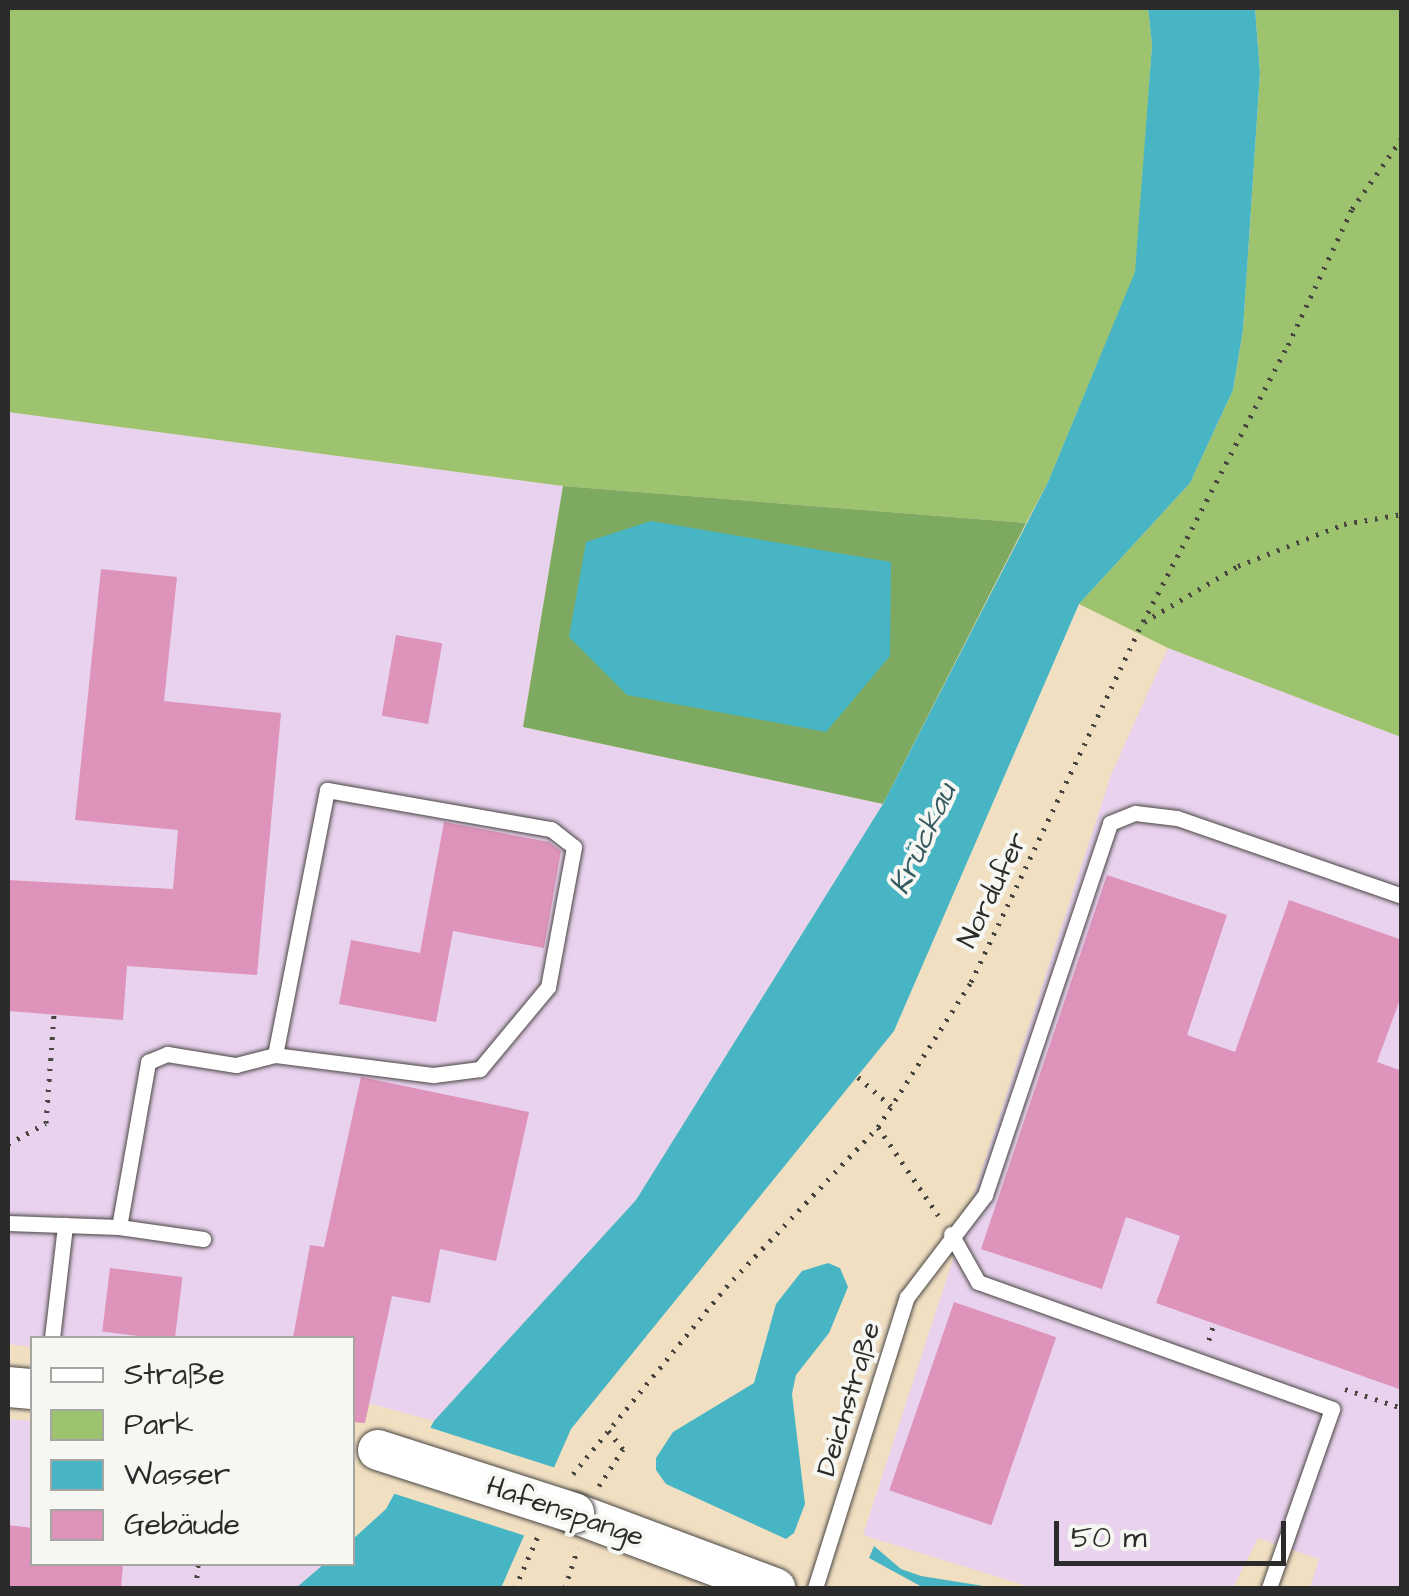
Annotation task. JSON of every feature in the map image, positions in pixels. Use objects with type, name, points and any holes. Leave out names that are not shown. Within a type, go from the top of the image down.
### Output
[{"type":"street","name":"Hafenspange","points":[[365,1446],[775,1588]]},
{"type":"lane","points":[[119,1227],[148,1062],[167,1054],[236,1065],[274,1055],[433,1075],[480,1069],[548,987],[574,847],[551,829],[326,790],[274,1055]]},
{"type":"lane","name":"Deichstraße","points":[[816,1588],[907,1297],[950,1234],[985,1195],[1110,823],[1135,813],[1177,818],[1402,896]]},
{"type":"lane","points":[[8,1222],[119,1227],[203,1239]]},
{"type":"lane","points":[[52,1336],[65,1225]]},
{"type":"lane","points":[[950,1234],[978,1282],[1332,1409],[1268,1588]]},
{"type":"path","name":"Nordufer","points":[[516,1588],[566,1517],[608,1429],[726,1287],[878,1127],[971,982],[1143,622],[1288,345],[1352,209],[1402,138]]},
{"type":"path","points":[[1143,622],[1238,566],[1344,524],[1402,514]]},
{"type":"path","points":[[8,1144],[46,1124],[54,1014]]},
{"type":"path","points":[[858,1077],[891,1106]]},
{"type":"path","points":[[878,1127],[950,1234]]},
{"type":"path","points":[[1208,1343],[1214,1324]]},
{"type":"path","points":[[604,1478],[623,1449],[608,1429]]},
{"type":"path","points":[[566,1517],[566,1588]]},
{"type":"shaded area","points":[[8,412],[563,486],[523,727],[883,804],[636,1200],[434,1421],[355,1400],[355,1336],[30,1336],[30,1347],[8,1344]]},
{"type":"shaded area","points":[[1168,648],[1401,737],[1401,1588],[1310,1588],[1319,1559],[1258,1538],[1233,1588],[1033,1588],[863,1535],[1111,775]]},
{"type":"shaded area","points":[[8,1419],[30,1421],[30,1566],[322,1566],[296,1588],[8,1588]]},
{"type":"green space","points":[[8,8],[1148,8],[1152,45],[1136,271],[1048,482],[1026,523],[563,486],[8,412]]},
{"type":"green space","points":[[1255,8],[1401,8],[1401,737],[1168,648],[1079,604],[1190,483],[1233,390],[1243,330],[1260,73]]},
{"type":"green space","points":[[563,486],[1026,523],[883,804],[523,727]]},
{"type":"water","name":"Krückau","points":[[1148,8],[1255,8],[1260,73],[1243,330],[1233,390],[1190,483],[1079,604],[894,1031],[571,1429],[501,1588],[296,1588],[322,1566],[355,1566],[355,1537],[386,1509],[434,1421],[636,1200],[883,804],[1048,482],[1135,272],[1152,45]]},
{"type":"water","points":[[651,521],[891,562],[890,656],[826,732],[627,695],[569,637],[586,542]]},
{"type":"water","points":[[828,1263],[840,1268],[848,1287],[829,1333],[796,1375],[792,1394],[805,1504],[794,1533],[786,1539],[666,1484],[656,1470],[656,1458],[673,1432],[754,1383],[776,1304],[802,1271]]},
{"type":"water","points":[[874,1546],[901,1569],[921,1576],[996,1588],[924,1588],[869,1558]]},
{"type":"pier","points":[[425,1426],[559,1469],[529,1537],[389,1492]]},
{"type":"building","points":[[101,569],[177,577],[164,701],[281,713],[257,975],[127,966],[123,1020],[8,1011],[8,880],[173,889],[178,830],[75,820]]},
{"type":"building","points":[[396,635],[442,643],[428,724],[382,716]]},
{"type":"building","points":[[444,822],[549,842],[561,851],[544,948],[453,931],[436,1022],[339,1004],[351,940],[420,953]]},
{"type":"building","points":[[1107,875],[1227,915],[1187,1035],[1235,1052],[1289,900],[1402,940],[1402,994],[1377,1062],[1402,1071],[1402,1390],[1156,1303],[1180,1236],[1126,1217],[1102,1289],[981,1249]]},
{"type":"building","points":[[361,1077],[529,1112],[496,1261],[440,1249],[430,1303],[392,1296],[365,1423],[355,1422],[355,1336],[293,1336],[310,1245],[324,1247]]},
{"type":"building","points":[[110,1268],[182,1277],[175,1336],[102,1332]]},
{"type":"building","points":[[954,1302],[1056,1337],[991,1525],[889,1490]]},
{"type":"building","points":[[8,1525],[30,1528],[30,1566],[123,1566],[121,1588],[8,1588]]}]
